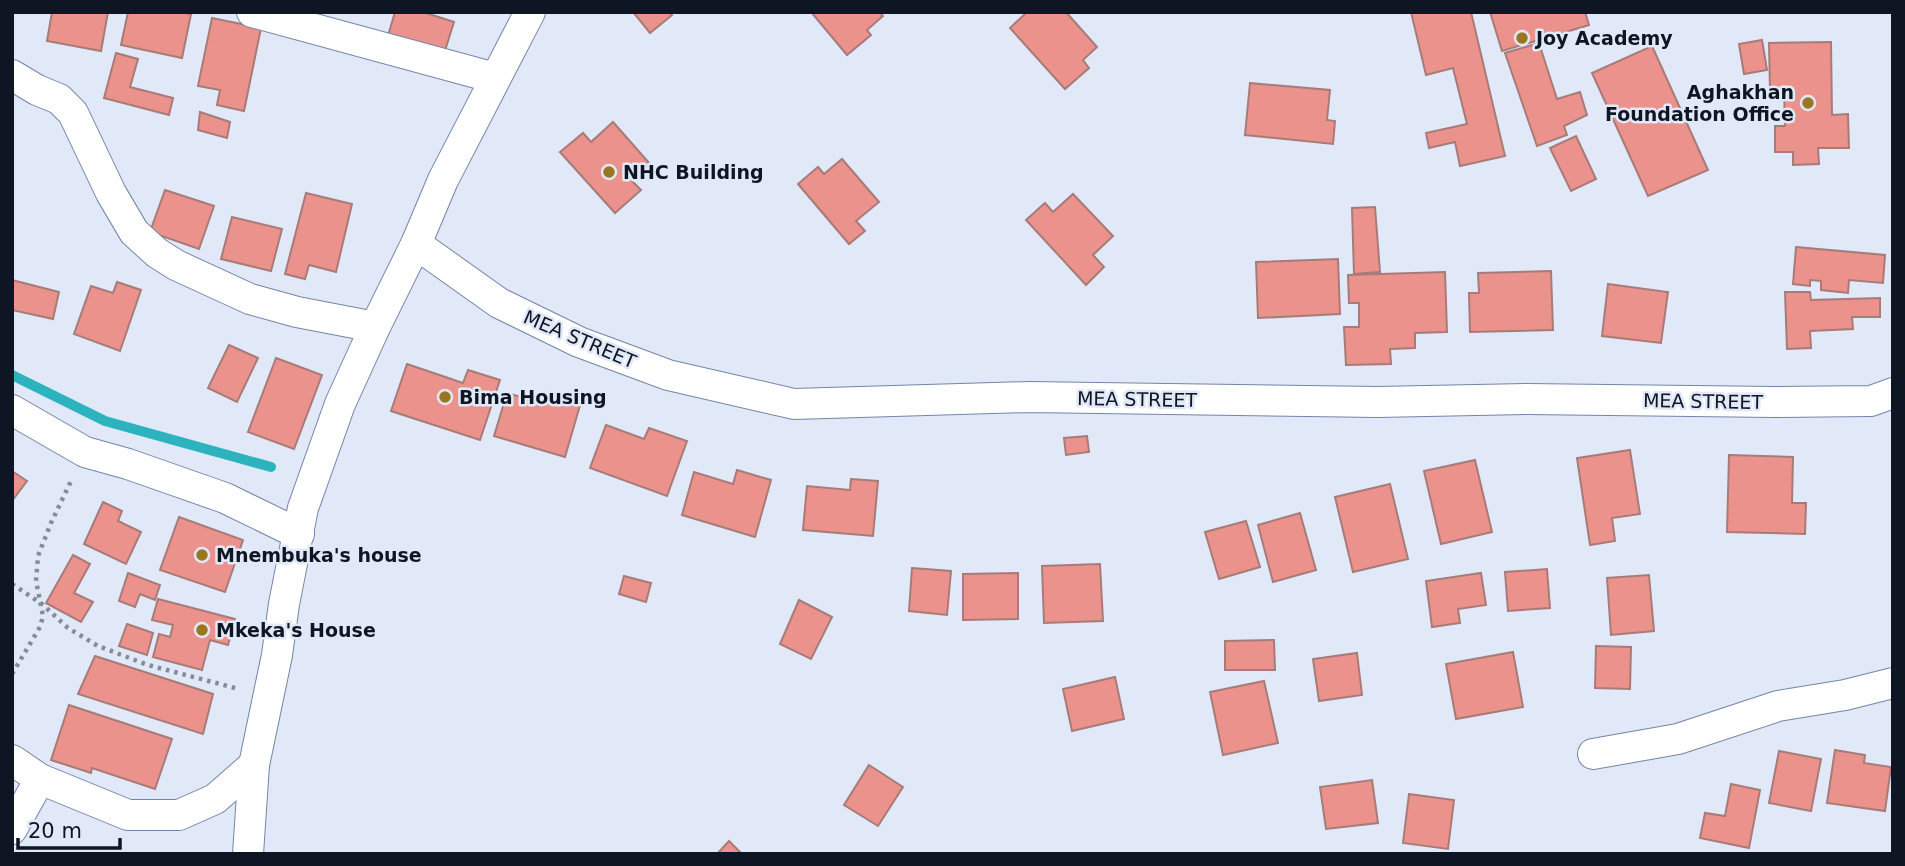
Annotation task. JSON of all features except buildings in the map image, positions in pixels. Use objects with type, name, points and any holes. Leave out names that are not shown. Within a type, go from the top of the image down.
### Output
[{"type":"street","points":[[252,12],[495,78]]},
{"type":"street","points":[[248,854],[254,765],[277,655],[284,604],[301,521],[340,404],[416,244],[443,180],[530,12]]},
{"type":"street","points":[[12,75],[60,99],[74,113],[111,193],[128,222],[134,232],[157,253],[176,265],[250,299],[297,312],[375,327]]},
{"type":"street","name":"MEA STREET","points":[[416,244],[499,303],[579,342],[668,375],[794,404],[1029,397],[1377,402],[1774,402],[1871,401],[1893,393]]},
{"type":"street","points":[[12,410],[85,452],[301,521]]},
{"type":"street","points":[[1593,754],[1678,739],[1778,706],[1845,695],[1893,683]]},
{"type":"street","points":[[12,760],[40,779],[128,816],[179,816],[215,799],[254,765]]},
{"type":"street","points":[[12,830],[40,779]]},
{"type":"path","points":[[12,674],[40,627],[43,616],[36,581],[38,556],[85,452]]},
{"type":"path","points":[[12,584],[42,604],[79,635],[98,646],[131,660],[213,684],[268,694]]},
{"type":"waterway","points":[[12,375],[105,421],[271,467]]},
{"type":"place","name":"Joy Academy","points":[[1522,38]]},
{"type":"place","name":"Aghakhan Foundation Office","points":[[1808,103]]},
{"type":"place","name":"NHC Building","points":[[609,172]]},
{"type":"place","name":"Bima Housing","points":[[445,397]]},
{"type":"place","name":"Mnembuka's house","points":[[202,555]]},
{"type":"place","name":"Mkeka's House","points":[[202,630]]}]
